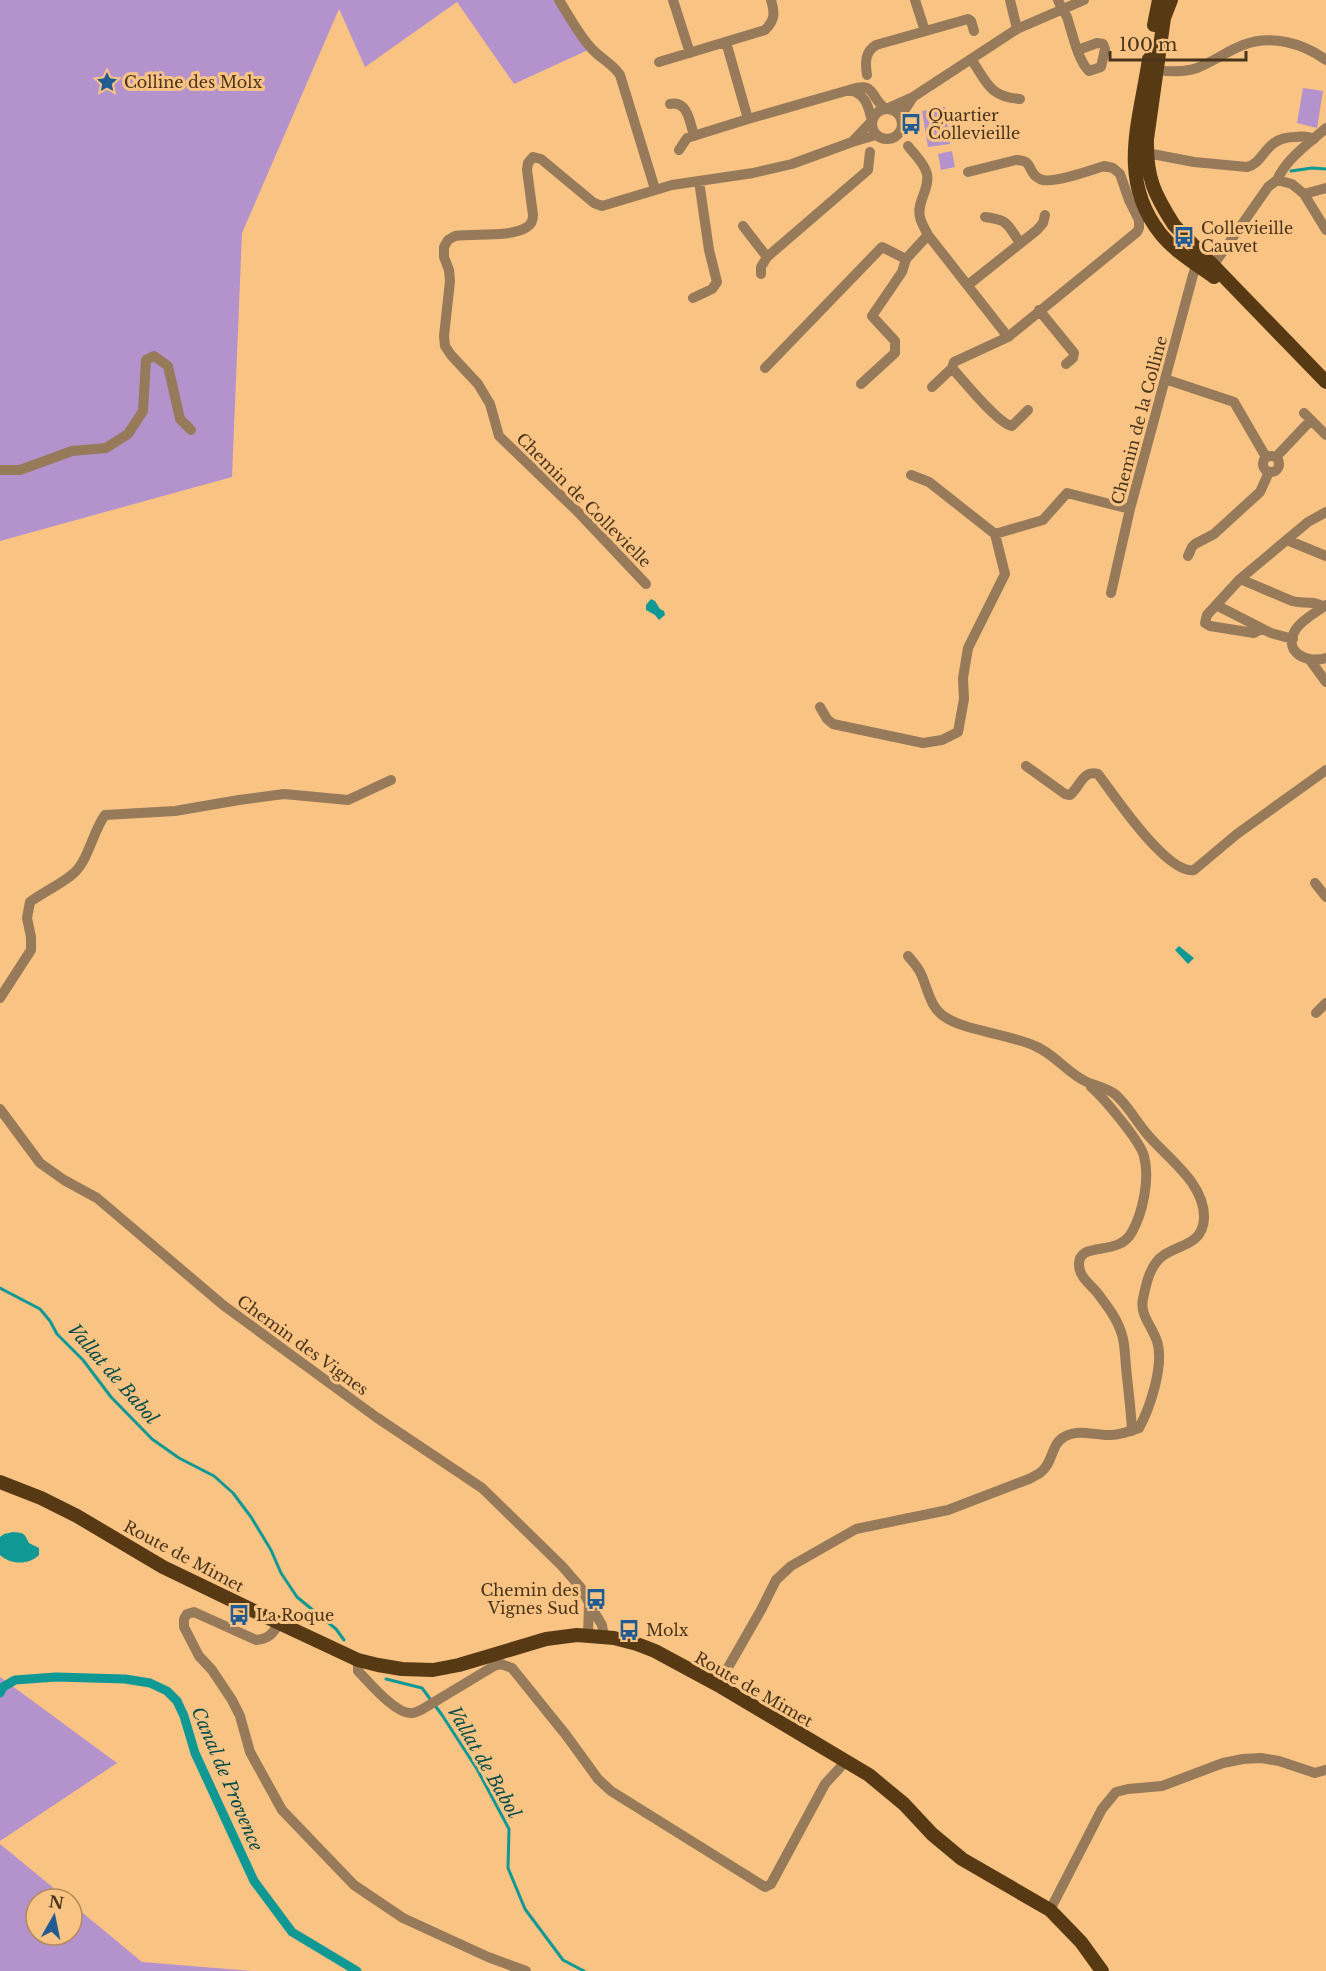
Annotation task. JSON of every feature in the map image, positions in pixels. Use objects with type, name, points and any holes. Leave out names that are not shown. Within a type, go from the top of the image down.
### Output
[{"type":"main road","points":[[1132,177],[1147,153],[1159,0]]},
{"type":"main road","points":[[1132,177],[1136,137],[1164,18],[1171,0]]},
{"type":"main road","points":[[1132,177],[1157,199],[1205,265],[1326,382]]},
{"type":"main road","name":"Route de Mimet","points":[[0,1482],[41,1498],[77,1516],[163,1567],[358,1660],[402,1669],[433,1670],[459,1665],[546,1639],[604,1637],[640,1645],[718,1685],[869,1775],[962,1859],[1050,1910],[1081,1942],[1102,1971]]},
{"type":"street","points":[[559,0],[589,47],[601,58],[614,65],[620,75],[655,189]]},
{"type":"street","points":[[673,0],[690,53]]},
{"type":"street","points":[[659,62],[765,30],[772,23],[775,12],[771,0]]},
{"type":"street","points":[[915,0],[925,31]]},
{"type":"street","points":[[1010,0],[1017,29]]},
{"type":"street","points":[[761,274],[761,267],[767,257],[868,170],[870,152],[877,143],[877,113],[913,97],[971,58],[1060,4],[1084,0]]},
{"type":"street","points":[[1060,4],[1078,50]]},
{"type":"street","points":[[974,31],[968,19],[876,45],[871,48],[866,58],[867,75],[877,100],[886,109],[895,112],[908,146],[924,167],[927,176],[926,188],[919,211],[928,235],[1008,337]]},
{"type":"street","points":[[1152,70],[1183,71],[1197,68],[1244,44],[1264,40],[1287,42],[1317,53],[1326,60]]},
{"type":"street","points":[[726,42],[748,119]]},
{"type":"street","points":[[971,58],[992,91],[1009,98],[1020,99]]},
{"type":"street","points":[[856,89],[867,75]]},
{"type":"street","points":[[856,89],[866,102],[878,133],[908,146]]},
{"type":"street","points":[[679,150],[687,138],[748,119],[856,89],[873,90]]},
{"type":"street","points":[[878,133],[901,124],[913,97]]},
{"type":"street","points":[[670,104],[679,104],[687,111],[694,136]]},
{"type":"street","name":"Chemin de la Colline","points":[[1111,593],[1130,509],[1165,379],[1205,265],[1268,187],[1277,180],[1282,169],[1326,128]]},
{"type":"street","name":"Chemin de Collevielle","points":[[646,584],[578,512],[499,436],[490,404],[478,384],[445,346],[450,281],[444,247],[448,240],[455,236],[520,230],[532,223],[527,170],[528,163],[533,157],[541,159],[602,206],[655,189],[753,173],[792,164],[878,133]]},
{"type":"street","points":[[1147,153],[1194,162],[1247,166],[1255,164],[1269,147],[1281,139],[1290,136],[1309,136],[1314,139]]},
{"type":"street","points":[[932,387],[953,365],[1008,337],[1138,230],[1139,220],[1132,177],[1113,168],[1104,166],[1050,181],[1040,179],[1033,174],[1029,164],[1022,160],[968,172]]},
{"type":"street","points":[[1277,180],[1292,184],[1304,194],[1326,230]]},
{"type":"street","points":[[693,298],[712,290],[717,282],[709,250],[699,181]]},
{"type":"street","points":[[1304,194],[1326,188]]},
{"type":"street","points":[[968,285],[1043,223],[1045,215]]},
{"type":"street","points":[[986,217],[1002,219],[1006,222],[1020,243]]},
{"type":"street","points":[[743,226],[767,257]]},
{"type":"street","points":[[861,384],[895,352],[895,341],[872,316],[902,272],[906,259],[928,235]]},
{"type":"street","points":[[765,369],[882,247],[906,259]]},
{"type":"street","points":[[1040,310],[1074,353],[1073,358],[1066,364]]},
{"type":"street","points":[[0,470],[20,470],[72,451],[106,448],[128,434],[143,411],[146,360],[153,356],[168,366],[180,419],[191,430]]},
{"type":"street","points":[[953,365],[1006,425],[1012,426],[1028,410]]},
{"type":"street","points":[[1165,379],[1234,402],[1271,457]]},
{"type":"street","points":[[1188,556],[1195,544],[1214,534],[1260,492],[1269,472],[1264,469],[1263,464],[1308,417],[1326,435]]},
{"type":"street","points":[[820,707],[833,724],[923,743],[942,740],[958,732],[964,699],[963,678],[968,648],[1005,574],[995,534],[929,482],[911,475]]},
{"type":"street","points":[[995,534],[1042,520],[1067,493],[1130,509]]},
{"type":"street","points":[[1261,629],[1254,633],[1207,625],[1205,617],[1240,579],[1287,540],[1323,517]]},
{"type":"street","points":[[1287,540],[1326,555]]},
{"type":"street","points":[[1240,579],[1292,601],[1325,606]]},
{"type":"street","points":[[1216,606],[1261,629],[1293,639]]},
{"type":"street","points":[[1325,606],[1299,626],[1295,632],[1293,647],[1305,660],[1326,658]]},
{"type":"street","points":[[1310,660],[1326,682]]},
{"type":"street","points":[[1026,766],[1065,794],[1070,795],[1074,793],[1086,774],[1093,772],[1098,774],[1150,843],[1184,869],[1191,871],[1237,834],[1326,770]]},
{"type":"street","points":[[0,998],[31,950],[27,918],[30,902],[75,873],[89,849],[98,824],[105,815],[175,811],[284,794],[348,800],[391,780]]},
{"type":"street","points":[[1315,883],[1326,897]]},
{"type":"street","points":[[908,956],[922,976],[931,1002],[944,1017],[1038,1047],[1103,1098],[1144,1155],[1146,1178],[1141,1210],[1131,1234],[1124,1242],[1113,1248],[1086,1251],[1080,1257],[1079,1267],[1083,1277],[1098,1293],[1113,1315],[1123,1336],[1132,1431]]},
{"type":"street","points":[[1316,1013],[1326,1003]]},
{"type":"street","points":[[718,1685],[776,1580],[791,1566],[856,1529],[948,1510],[1029,1479],[1041,1472],[1048,1463],[1056,1444],[1070,1435],[1083,1432],[1112,1436],[1139,1428],[1147,1413],[1158,1368],[1159,1346],[1143,1314],[1142,1302],[1150,1273],[1163,1255],[1188,1245],[1198,1237],[1204,1216],[1198,1194],[1185,1173],[1147,1134],[1125,1105],[1114,1093],[1085,1082]]},
{"type":"street","name":"Chemin des Vignes","points":[[0,1109],[40,1163],[64,1180],[97,1198],[223,1305],[376,1418],[482,1488],[562,1566],[581,1588],[602,1625],[604,1637]]},
{"type":"street","points":[[588,1636],[589,1603]]},
{"type":"street","points":[[279,1623],[272,1635],[256,1640],[194,1612],[187,1614],[184,1627],[199,1656],[212,1670],[232,1700],[240,1716],[250,1752],[282,1810],[354,1885],[379,1903],[438,1935],[526,1971]]},
{"type":"street","points":[[358,1660],[358,1671],[387,1700],[402,1711],[412,1714],[494,1666],[501,1664],[512,1668],[598,1779],[611,1791],[765,1887],[771,1884],[825,1784],[846,1761]]},
{"type":"street","points":[[1050,1910],[1102,1809],[1116,1792],[1162,1786],[1223,1763],[1243,1759],[1261,1758],[1279,1761],[1315,1773],[1325,1770]]},
{"type":"shaded area","points":[[0,0],[554,0],[588,50],[514,84],[457,2],[365,67],[339,9],[242,233],[232,477],[0,541]]},
{"type":"shaded area","points":[[1303,88],[1323,91],[1317,128],[1297,123]]},
{"type":"shaded area","points":[[945,107],[950,144],[928,147],[922,111]]},
{"type":"shaded area","points":[[952,151],[955,167],[941,170],[938,154]]},
{"type":"shaded area","points":[[0,1677],[117,1763],[0,1841]]},
{"type":"shaded area","points":[[0,1844],[52,1887],[24,1887],[24,1947],[84,1947],[84,1914],[142,1962],[252,1971],[0,1971]]},
{"type":"water","points":[[651,599],[664,611],[665,615],[659,620],[646,610],[646,605]]},
{"type":"water","points":[[1179,946],[1194,958],[1188,964],[1175,950]]},
{"type":"water","points":[[13,1532],[24,1534],[29,1543],[39,1548],[39,1555],[30,1561],[15,1562],[0,1555],[0,1537]]},
{"type":"waterway","points":[[1291,171],[1326,169]]},
{"type":"waterway","name":"Vallat de Babol","points":[[0,1288],[40,1309],[57,1334],[83,1360],[111,1397],[152,1439],[179,1458],[214,1476],[233,1493],[251,1517],[271,1550],[281,1573],[297,1597],[336,1629],[344,1640]]},
{"type":"waterway","name":"Canal de Provence","points":[[0,1693],[3,1687],[15,1680],[56,1677],[125,1679],[150,1683],[167,1691],[177,1701],[184,1716],[195,1753],[254,1881],[292,1932],[357,1971]]},
{"type":"waterway","name":"Vallat de Babol","points":[[386,1679],[422,1688],[442,1715],[477,1769],[509,1829],[508,1868],[525,1909],[563,1960],[584,1971]]},
{"type":"place","name":"Colline des Molx","points":[[107,82]]},
{"type":"place","name":"Quartier Collevieille","points":[[911,124]]},
{"type":"place","name":"Collevieille Cauvet","points":[[1184,237]]},
{"type":"place","name":"Chemin des Vignes Sud","points":[[596,1599]]},
{"type":"place","name":"La Roque","points":[[239,1615]]},
{"type":"place","name":"Molx","points":[[629,1630]]}]
